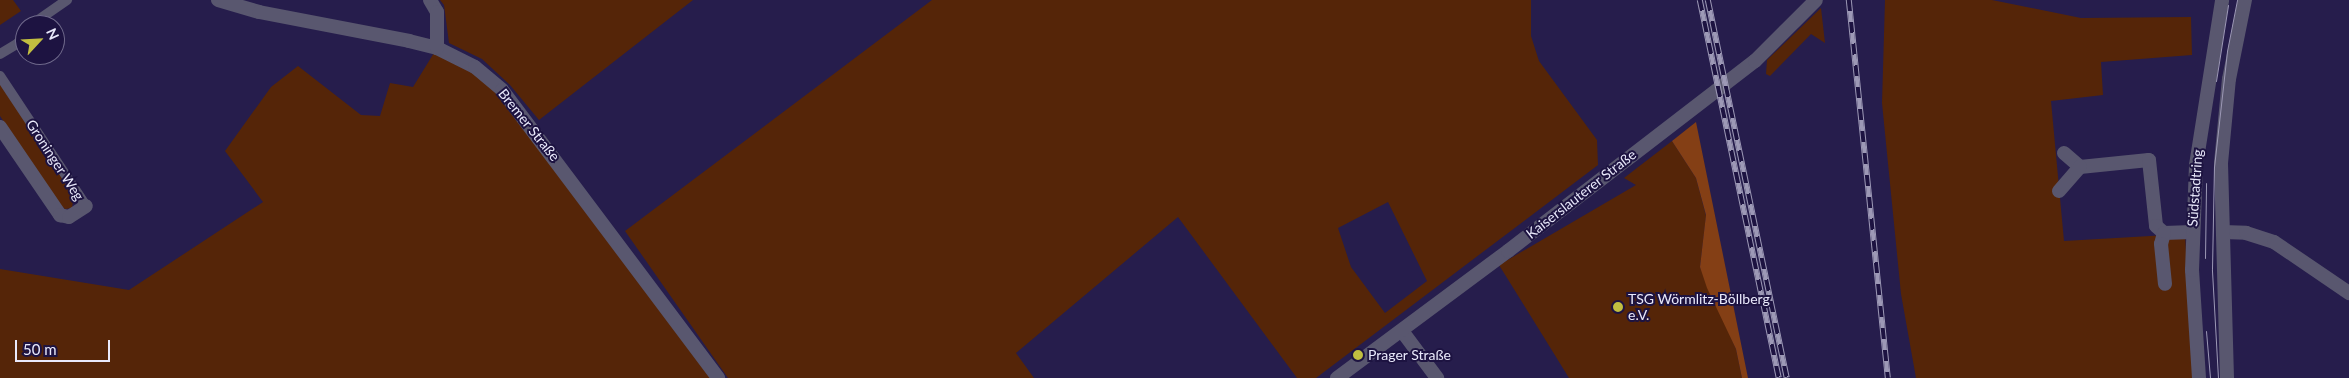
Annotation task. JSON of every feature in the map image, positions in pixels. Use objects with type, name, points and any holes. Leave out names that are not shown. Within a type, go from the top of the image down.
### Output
[{"type":"street","points":[[45,15],[67,0]]},
{"type":"street","name":"Bremer Straße","points":[[218,0],[259,12],[437,48],[475,67],[502,90],[718,378]]},
{"type":"street","points":[[430,0],[438,12],[437,48]]},
{"type":"street","name":"Kaiserslauterer Straße","points":[[1336,378],[1402,331],[1751,63],[1816,0]]},
{"type":"street","name":"Südstadtring","points":[[2199,378],[2192,232],[2200,132],[2222,0]]},
{"type":"street","name":"Südstadtring","points":[[2227,378],[2222,232],[2223,145],[2229,79],[2245,0]]},
{"type":"street","points":[[0,54],[15,45]]},
{"type":"street","name":"Groninger Weg","points":[[0,76],[86,206],[69,217],[60,215],[0,127]]},
{"type":"street","points":[[2064,153],[2080,167]]},
{"type":"street","points":[[2059,191],[2080,167],[2149,160],[2153,220],[2164,233]]},
{"type":"street","points":[[2164,233],[2192,232]]},
{"type":"street","points":[[2222,232],[2246,233],[2274,242],[2349,293]]},
{"type":"street","points":[[2164,233],[2161,244],[2165,284]]},
{"type":"street","points":[[1402,331],[1437,378]]},
{"type":"shaded area","points":[[0,0],[13,0],[21,11],[0,25]]},
{"type":"shaded area","points":[[440,0],[693,0],[539,120],[510,85],[482,59],[449,43],[444,5]]},
{"type":"shaded area","points":[[932,0],[1531,0],[1531,36],[1539,61],[1597,140],[1598,165],[1316,378],[1297,378],[1178,217],[1016,353],[1034,378],[728,378],[625,231]],"holes":[[[1388,202],[1427,281],[1385,313],[1351,267],[1338,228]]]},
{"type":"shaded area","points":[[1885,0],[1992,0],[2081,18],[2191,17],[2192,55],[2101,62],[2103,95],[2051,101],[2064,241],[2185,234],[2193,378],[1916,378],[1901,294],[1882,103]]},
{"type":"shaded area","points":[[1821,8],[1825,43],[1811,34],[1770,76],[1766,74],[1767,60]]},
{"type":"shaded area","points":[[437,48],[475,67],[718,378],[0,378],[0,269],[129,290],[263,202],[225,151],[271,87],[298,66],[361,115],[380,116],[390,83],[413,87]]},
{"type":"shaded area","points":[[0,84],[74,195],[72,208],[65,209],[59,204],[0,116]]},
{"type":"shaded area","points":[[1696,122],[1748,378],[1742,378],[1736,349],[1707,288],[1700,267],[1706,215],[1696,178],[1672,141]]},
{"type":"shaded area","name":"TSG Wörmlitz-Böllberg e.V.","points":[[1672,141],[1696,178],[1706,216],[1700,267],[1736,349],[1742,378],[1569,378],[1499,265],[1636,185],[1624,178]]},
{"type":"tram line","points":[[2218,378],[2212,269],[2214,167],[2227,51],[2237,0]]},
{"type":"tram line","points":[[2216,81],[2228,5]]},
{"type":"tram line","points":[[2205,258],[2206,183]]},
{"type":"tram line","points":[[2206,331],[2210,378]]},
{"type":"railway","points":[[1700,0],[1779,378]]},
{"type":"railway","points":[[1708,0],[1787,378]]},
{"type":"railway","points":[[1849,0],[1888,378]]},
{"type":"place","name":"TSG Wörmlitz-Böllberg e.V.","points":[[1618,307]]},
{"type":"place","name":"Prager Straße","points":[[1358,355]]}]
